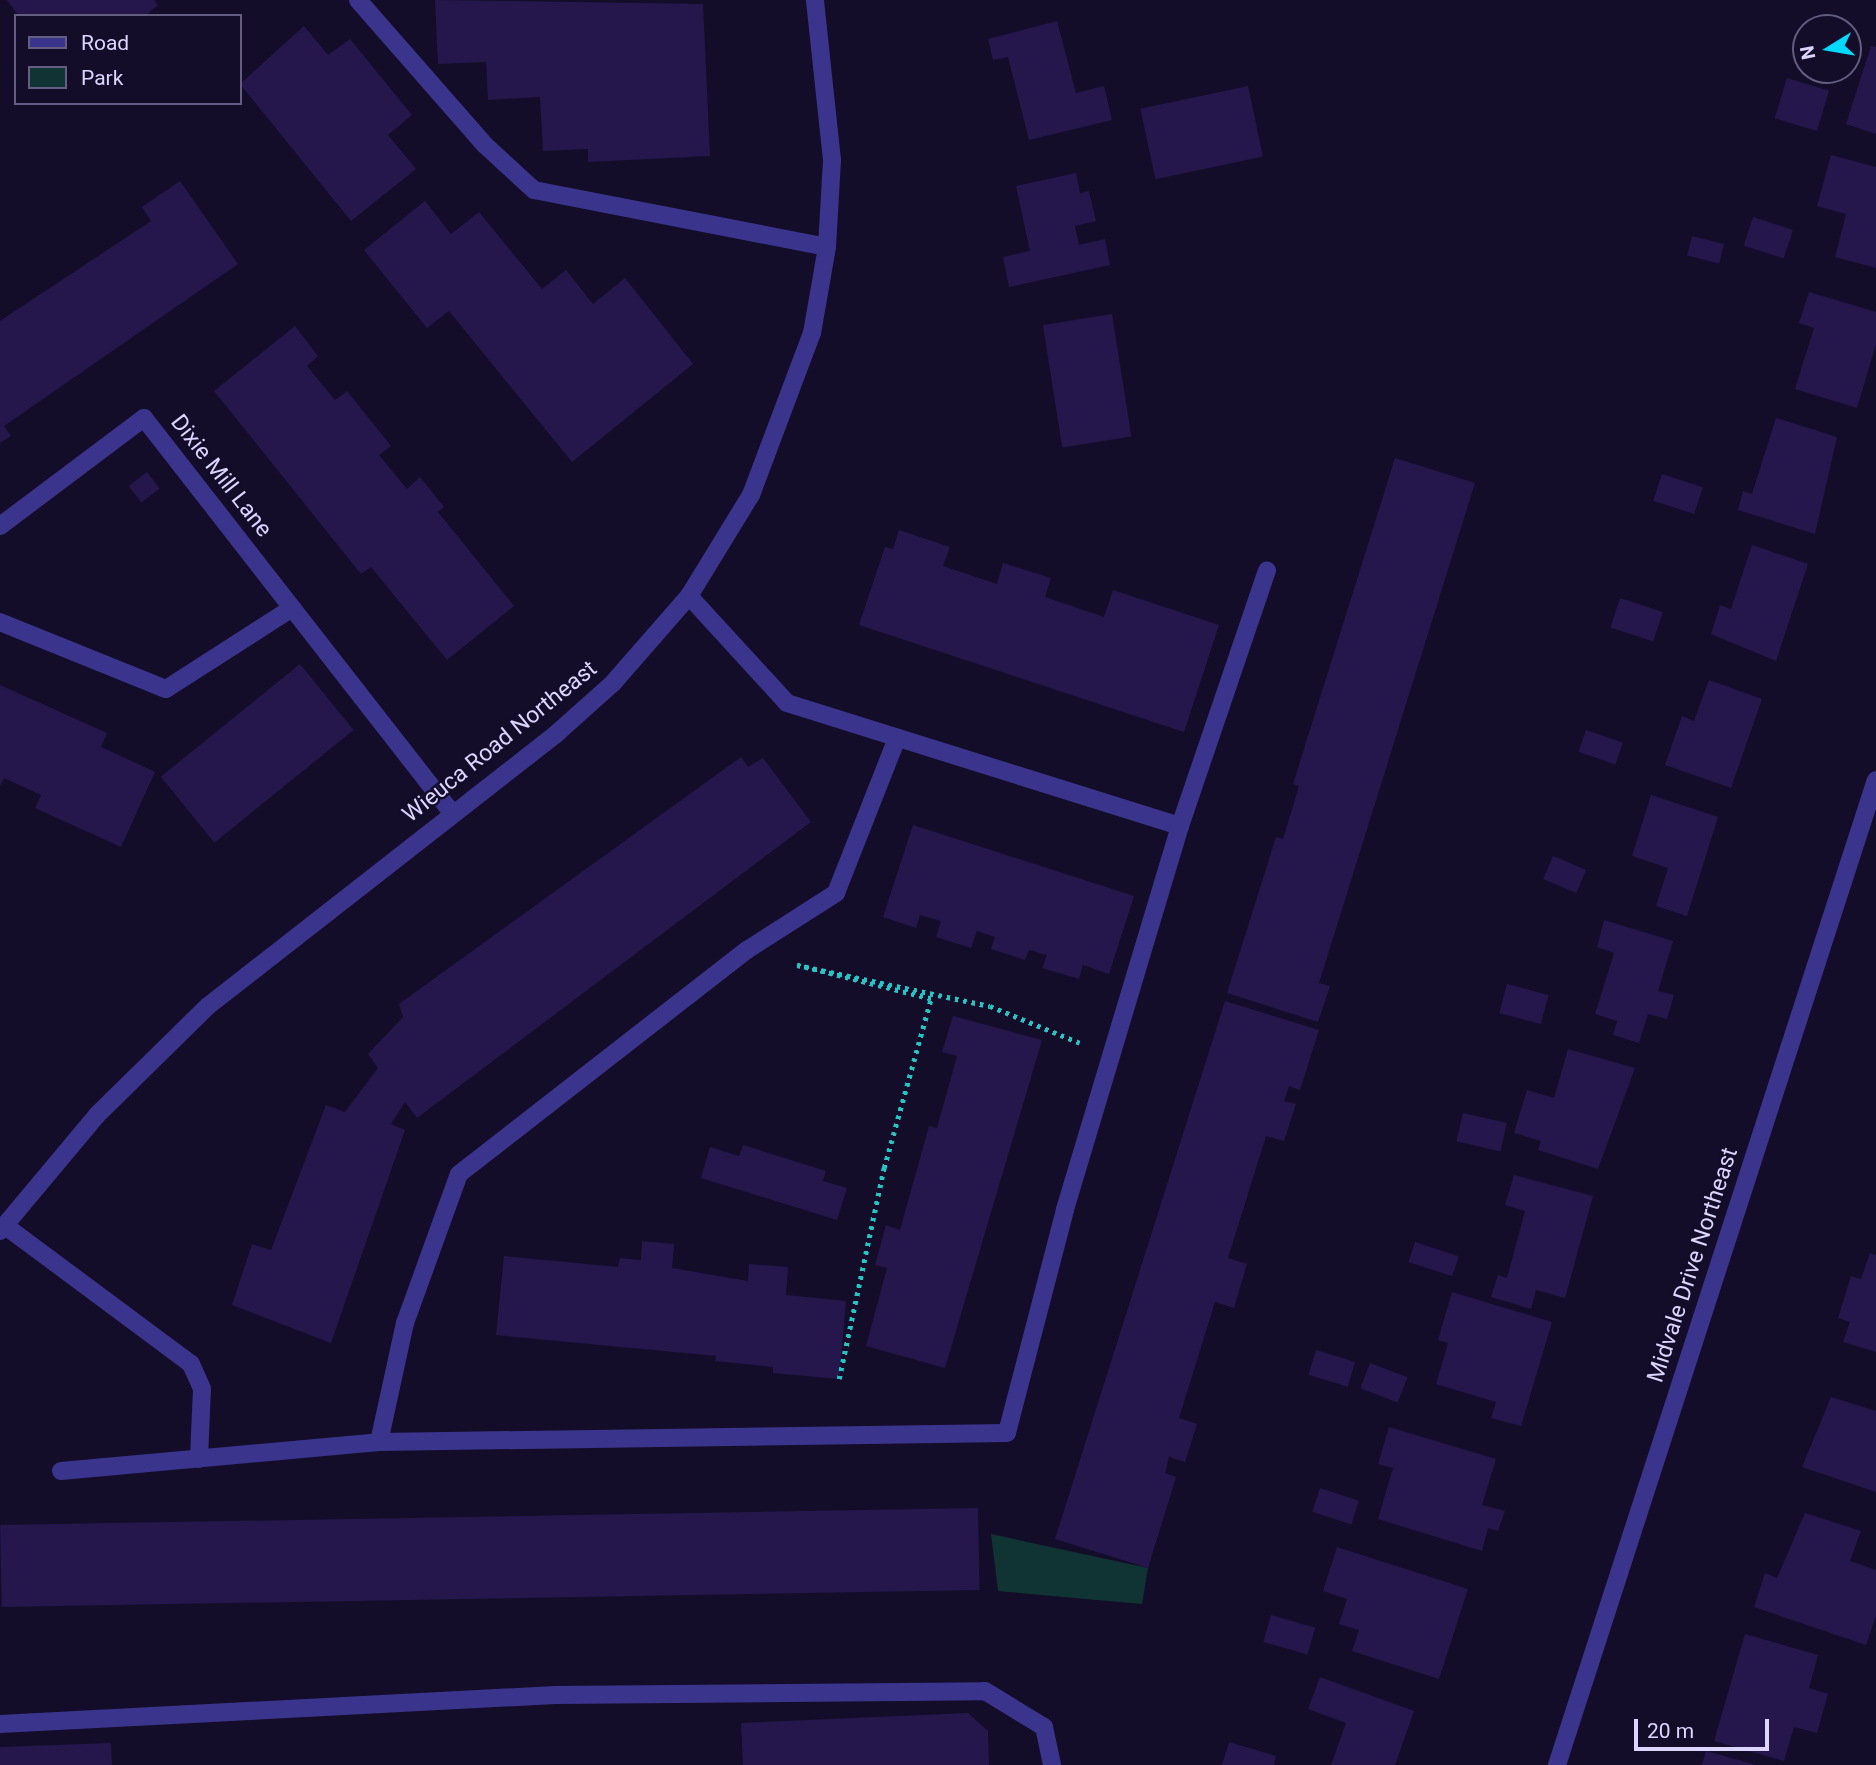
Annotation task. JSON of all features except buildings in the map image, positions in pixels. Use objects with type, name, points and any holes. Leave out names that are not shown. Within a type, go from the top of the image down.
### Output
[{"type":"street","points":[[358,0],[485,145],[534,190],[755,236],[827,247]]},
{"type":"street","name":"Wieuca Road Northeast","points":[[2,1228],[97,1115],[208,1006],[612,683],[689,596],[751,495],[786,416],[812,333],[827,247],[832,160],[815,0]]},
{"type":"street","name":"Dixie Mill Lane","points":[[0,526],[144,418],[452,813]]},
{"type":"street","points":[[61,1471],[379,1442],[1007,1433],[1112,1056],[1180,826],[1267,569]]},
{"type":"street","points":[[689,596],[788,703],[1180,826]]},
{"type":"street","points":[[0,622],[166,689],[292,608]]},
{"type":"street","points":[[379,1442],[405,1323],[459,1174],[747,950],[836,893],[897,738]]},
{"type":"street","name":"Midvale Drive Northeast","points":[[1557,1765],[1876,780]]},
{"type":"street","points":[[2,1228],[191,1364],[202,1389],[199,1458]]},
{"type":"street","points":[[0,1724],[555,1695],[985,1691],[1044,1727],[1052,1765]]},
{"type":"path","points":[[839,1379],[884,1168],[931,999],[797,965],[990,1006],[1112,1056]]},
{"type":"green space","points":[[991,1534],[1148,1568],[1142,1604],[998,1591]]}]
